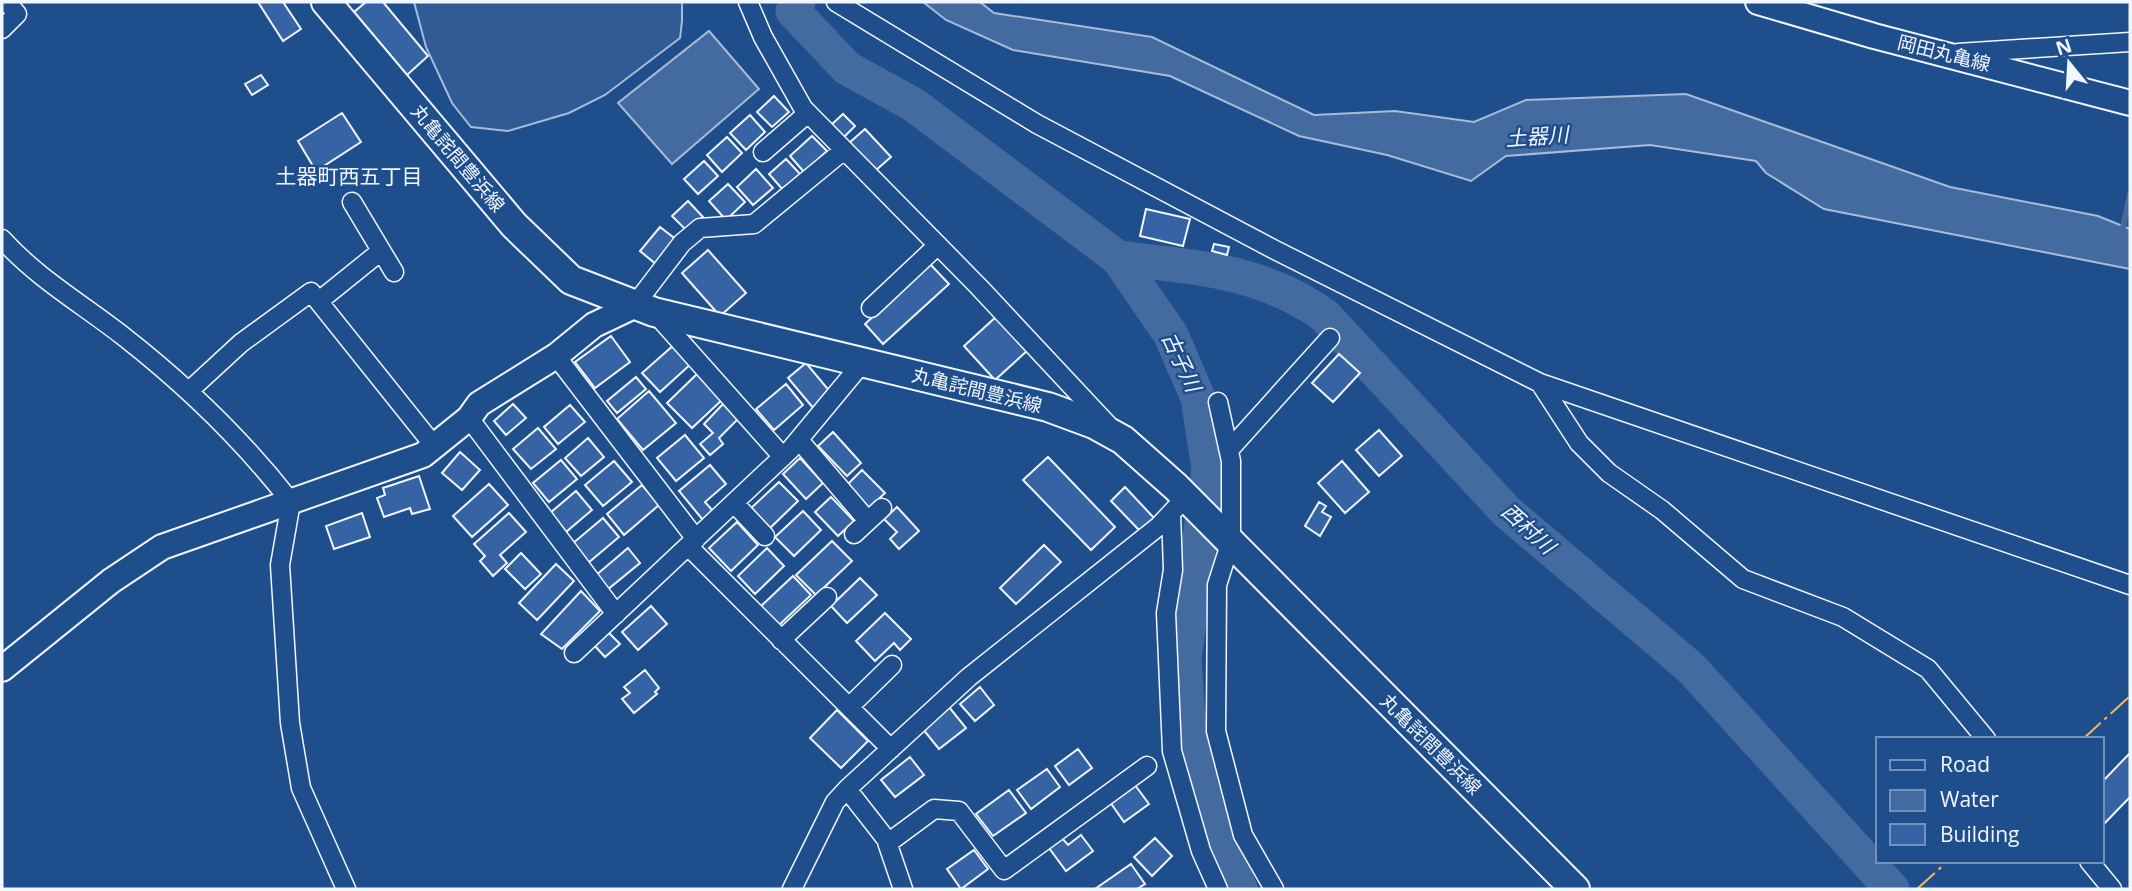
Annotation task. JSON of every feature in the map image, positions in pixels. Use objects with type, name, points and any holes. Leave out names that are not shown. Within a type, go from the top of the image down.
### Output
[{"type":"main road","name":"丸亀詫間豊浜線","points":[[326,2],[536,249],[571,280],[644,309],[1048,407],[1094,424],[1123,440],[1179,505],[1227,538],[1575,889]]},
{"type":"street","points":[[2,29],[17,14],[7,2]]},
{"type":"street","points":[[748,2],[763,37],[808,113],[1123,440]]},
{"type":"street","points":[[836,2],[1037,124],[1335,281],[1540,383],[2130,585]]},
{"type":"street","name":"岡田丸亀線","points":[[1758,2],[1874,36],[1948,53],[2130,103]]},
{"type":"street","points":[[1948,53],[2130,42]]},
{"type":"street","points":[[763,152],[808,113]]},
{"type":"street","points":[[2,669],[91,596],[162,547],[423,455],[469,418],[479,404],[556,356],[594,325],[644,309],[681,243],[700,228],[754,224],[844,150]]},
{"type":"street","points":[[352,202],[394,272]]},
{"type":"street","points":[[2,239],[59,291],[121,335],[190,390],[260,463],[291,502],[280,565],[290,723],[301,788],[346,889]]},
{"type":"street","points":[[871,308],[938,245]]},
{"type":"street","points":[[319,301],[381,251]]},
{"type":"street","points":[[190,390],[241,343],[312,292],[435,447]]},
{"type":"street","points":[[644,309],[783,457]]},
{"type":"street","points":[[1229,450],[1330,338]]},
{"type":"street","points":[[556,356],[692,543],[781,640],[891,749]]},
{"type":"street","points":[[574,653],[783,457],[863,362]]},
{"type":"street","points":[[1540,383],[1579,443],[1609,473],[1662,510],[1743,579],[1843,617],[1928,669],[1984,737]]},
{"type":"street","points":[[1218,402],[1229,450],[1227,538],[1217,585],[1216,731],[1243,835],[1274,889]]},
{"type":"street","points":[[469,418],[616,614]]},
{"type":"street","points":[[799,440],[868,521]]},
{"type":"street","points":[[734,503],[765,536]]},
{"type":"street","points":[[792,889],[835,802],[847,789],[969,677],[1179,505]]},
{"type":"street","points":[[1179,505],[1166,613],[1172,751],[1201,850],[1218,889]]},
{"type":"street","points":[[853,534],[882,508]]},
{"type":"street","points":[[781,640],[827,597]]},
{"type":"street","points":[[849,707],[891,666]]},
{"type":"street","points":[[888,843],[934,809],[959,811],[1004,870],[1147,766]]},
{"type":"street","points":[[847,789],[888,843],[903,889]]},
{"type":"street","points":[[2091,863],[2112,889]]},
{"type":"shaded area","points":[[414,2],[682,2],[682,21],[680,38],[605,95],[569,113],[508,131],[471,127],[452,103],[426,47]]},
{"type":"water","name":"土器川","points":[[923,2],[980,2],[994,13],[1152,37],[1314,115],[1395,111],[1474,122],[1526,100],[1686,94],[1950,187],[2098,216],[2130,229],[2130,269],[1824,209],[1766,173],[1756,161],[1650,145],[1506,156],[1471,181],[1387,155],[1299,136],[1170,76],[1013,50],[946,20]]},
{"type":"water","points":[[709,31],[759,89],[672,164],[618,103]]},
{"type":"building","points":[[258,2],[283,2],[301,29],[283,41]]},
{"type":"building","points":[[366,2],[383,2],[428,56],[407,75],[354,12]]},
{"type":"building","points":[[261,75],[268,85],[252,95],[245,84]]},
{"type":"building","points":[[774,96],[789,112],[772,127],[757,112]]},
{"type":"building","points":[[342,113],[361,142],[316,171],[298,141]]},
{"type":"building","points":[[843,114],[855,126],[843,138],[831,125]]},
{"type":"building","points":[[750,115],[765,132],[746,150],[730,133]]},
{"type":"building","points":[[865,129],[891,157],[875,171],[849,143]]},
{"type":"building","points":[[812,136],[827,151],[804,172],[790,156]]},
{"type":"building","points":[[727,137],[742,153],[722,172],[707,155]]},
{"type":"building","points":[[786,159],[801,175],[784,191],[769,174]]},
{"type":"building","points":[[704,161],[718,176],[698,194],[684,179]]},
{"type":"building","points":[[756,169],[773,188],[753,205],[737,187]]},
{"type":"building","points":[[728,184],[745,202],[726,220],[709,201]]},
{"type":"building","points":[[688,201],[703,217],[687,231],[672,216]]},
{"type":"building","points":[[1146,209],[1190,219],[1183,246],[1140,236]]},
{"type":"building","points":[[660,227],[678,241],[657,265],[640,251]]},
{"type":"building","points":[[1214,244],[1229,247],[1227,255],[1212,251]]},
{"type":"building","points":[[708,250],[746,293],[720,316],[682,273]]},
{"type":"building","points":[[930,264],[949,284],[883,344],[865,324]]},
{"type":"building","points":[[997,316],[1028,350],[995,380],[964,346]]},
{"type":"building","points":[[611,336],[630,362],[595,388],[575,362]]},
{"type":"building","points":[[675,344],[692,363],[660,392],[642,373]]},
{"type":"building","points":[[1339,354],[1360,373],[1333,402],[1312,383]]},
{"type":"building","points":[[806,363],[832,394],[814,409],[788,378]]},
{"type":"building","points":[[698,373],[723,399],[692,428],[667,403]]},
{"type":"building","points":[[636,377],[646,389],[617,413],[607,401]]},
{"type":"building","points":[[786,384],[803,405],[774,430],[756,409]]},
{"type":"building","points":[[649,391],[676,423],[643,450],[617,419]]},
{"type":"building","points":[[513,404],[526,418],[506,435],[494,421]]},
{"type":"building","points":[[723,404],[738,419],[719,438],[723,444],[710,455],[700,444],[713,433],[704,424]]},
{"type":"building","points":[[570,405],[585,422],[558,444],[544,427]]},
{"type":"building","points":[[538,428],[556,449],[531,469],[513,449]]},
{"type":"building","points":[[1379,430],[1402,456],[1379,476],[1356,450]]},
{"type":"building","points":[[833,432],[861,463],[847,476],[818,446]]},
{"type":"building","points":[[685,435],[704,458],[676,481],[657,458]]},
{"type":"building","points":[[588,438],[604,457],[581,476],[565,458]]},
{"type":"building","points":[[460,452],[480,470],[462,490],[442,473]]},
{"type":"building","points":[[1048,457],[1115,527],[1091,550],[1023,480]]},
{"type":"building","points":[[800,458],[823,483],[806,499],[783,474]]},
{"type":"building","points":[[561,460],[577,479],[549,502],[533,483]]},
{"type":"building","points":[[614,461],[632,482],[603,506],[585,485]]},
{"type":"building","points":[[1342,461],[1369,492],[1345,513],[1318,483]]},
{"type":"building","points":[[710,465],[726,484],[705,502],[713,511],[703,520],[679,491]]},
{"type":"building","points":[[862,470],[885,493],[869,508],[847,485]]},
{"type":"building","points":[[419,476],[430,509],[412,514],[410,508],[384,517],[377,498],[385,495],[383,488]]},
{"type":"building","points":[[779,482],[798,501],[768,530],[749,510]]},
{"type":"building","points":[[489,484],[508,505],[472,537],[453,516]]},
{"type":"building","points":[[642,485],[659,505],[624,535],[607,514]]},
{"type":"building","points":[[1125,487],[1154,518],[1140,531],[1111,501]]},
{"type":"building","points":[[576,491],[592,510],[566,532],[550,513]]},
{"type":"building","points":[[831,497],[854,521],[838,536],[815,512]]},
{"type":"building","points":[[1319,502],[1326,506],[1322,512],[1331,517],[1320,536],[1305,526]]},
{"type":"building","points":[[897,507],[919,531],[899,549],[890,539],[897,532],[884,519]]},
{"type":"building","points":[[803,511],[821,530],[794,556],[775,537]]},
{"type":"building","points":[[362,513],[370,537],[334,549],[326,526]]},
{"type":"building","points":[[509,513],[526,532],[500,555],[507,563],[493,576],[480,561],[485,556],[474,544]]},
{"type":"building","points":[[603,518],[619,537],[588,563],[572,544]]},
{"type":"building","points":[[737,522],[758,545],[731,571],[709,548]]},
{"type":"building","points":[[832,541],[852,561],[816,595],[796,575]]},
{"type":"building","points":[[1044,545],[1061,562],[1016,604],[1000,588]]},
{"type":"building","points":[[628,548],[640,563],[607,590],[595,576]]},
{"type":"building","points":[[767,548],[784,566],[755,594],[738,576]]},
{"type":"building","points":[[521,553],[541,574],[525,589],[505,569]]},
{"type":"building","points":[[556,564],[574,581],[537,620],[519,603]]},
{"type":"building","points":[[793,576],[811,595],[778,626],[760,607]]},
{"type":"building","points":[[860,578],[877,595],[847,623],[831,606]]},
{"type":"building","points":[[581,591],[600,611],[562,649],[541,634]]},
{"type":"building","points":[[651,606],[667,624],[638,650],[622,632]]},
{"type":"building","points":[[885,613],[911,639],[900,650],[894,643],[875,661],[856,641]]},
{"type":"building","points":[[608,632],[620,644],[605,657],[594,645]]},
{"type":"building","points":[[645,670],[659,688],[655,692],[657,694],[634,713],[622,699],[630,693],[624,687]]},
{"type":"building","points":[[980,687],[994,705],[975,721],[960,704]]},
{"type":"building","points":[[949,707],[966,728],[939,749],[922,728]]},
{"type":"building","points":[[837,710],[868,741],[841,768],[810,738]]},
{"type":"building","points":[[1078,749],[1092,768],[1069,785],[1055,766]]},
{"type":"building","points":[[2130,753],[2130,797],[2104,824],[2104,780]]},
{"type":"building","points":[[910,757],[924,775],[895,797],[881,780]]},
{"type":"building","points":[[1047,769],[1060,787],[1031,809],[1017,790]]},
{"type":"building","points":[[1135,785],[1149,804],[1124,822],[1110,802]]},
{"type":"building","points":[[1009,790],[1026,813],[993,836],[976,814]]},
{"type":"building","points":[[1081,835],[1093,851],[1066,871],[1049,848],[1062,838],[1068,845]]},
{"type":"building","points":[[1155,838],[1172,856],[1152,876],[1134,857]]},
{"type":"building","points":[[974,850],[988,869],[961,889],[947,869]]},
{"type":"building","points":[[1131,864],[1145,884],[1137,889],[1095,889]]},
{"type":"waterway","name":"古子川","points":[[798,2],[793,11],[847,68],[914,105],[1118,258],[1171,335],[1198,398],[1209,469],[1184,659],[1189,735],[1214,824],[1240,889]]},
{"type":"waterway","points":[[2122,233],[2130,194]]},
{"type":"waterway","name":"西村川","points":[[1118,258],[1200,268],[1252,280],[1277,289],[1325,316],[1507,512],[1691,668],[1892,889]]},
{"type":"power","points":[[2085,737],[2130,696]]},
{"type":"power","points":[[1917,889],[1946,863]]},
{"type":"district","name":"土器町西五丁目","points":[[349,177]]}]
